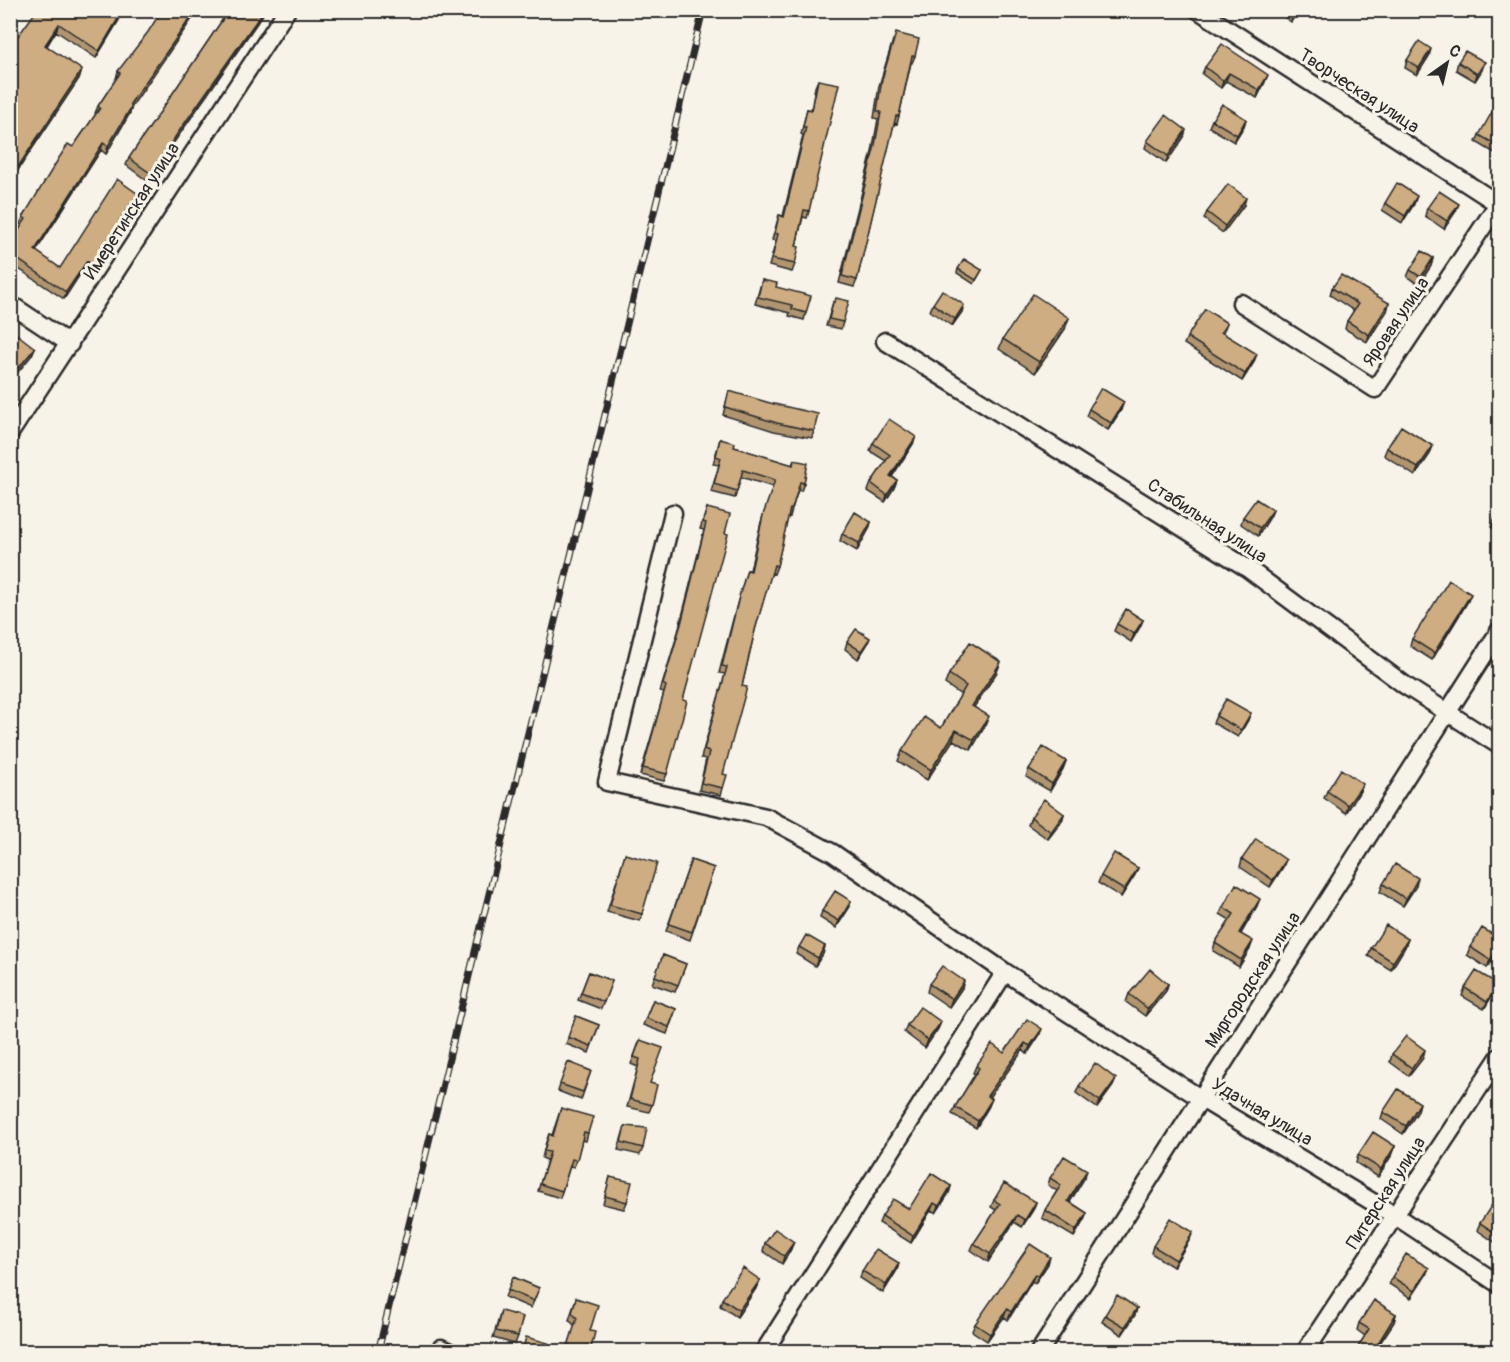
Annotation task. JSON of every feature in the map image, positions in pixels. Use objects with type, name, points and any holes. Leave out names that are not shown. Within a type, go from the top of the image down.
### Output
[{"type":"street","name":"Имеретинская улица","points":[[10,433],[287,10]]},
{"type":"street","name":"Творческая улица","points":[[1198,10],[1499,204]]},
{"type":"street","name":"Яровая улица","points":[[1241,303],[1375,389],[1499,204]]},
{"type":"street","points":[[10,304],[70,344]]},
{"type":"street","name":"Стабильная улица","points":[[885,341],[1247,568],[1406,686],[1500,746]]},
{"type":"street","name":"Удачная улица","points":[[673,513],[607,782],[766,817],[833,853],[1005,972],[1200,1098],[1394,1215],[1500,1285]]},
{"type":"street","name":"Миргородская улица","points":[[1039,1352],[1500,630]]},
{"type":"street","points":[[768,1352],[765,1350],[1005,972]]},
{"type":"street","name":"Питерская улица","points":[[1305,1352],[1500,1056]]},
{"type":"building","points":[[37,10],[119,10],[122,12],[99,51],[59,24],[45,45],[82,70],[10,179],[10,47]]},
{"type":"building","points":[[162,10],[196,10],[130,104],[132,106],[108,146],[103,143],[35,250],[60,268],[117,179],[138,194],[101,251],[104,253],[95,267],[87,261],[66,292],[10,254],[10,237],[13,239],[26,219],[23,217],[68,144],[73,147],[100,108],[98,106],[120,73],[118,71]]},
{"type":"building","points":[[229,10],[264,10],[159,160],[162,163],[153,175],[129,158]]},
{"type":"building","points":[[896,33],[919,39],[915,56],[912,56],[899,116],[896,116],[857,280],[842,276],[875,145],[881,112],[877,111],[882,79]]},
{"type":"building","points":[[1419,41],[1431,49],[1419,68],[1407,60]]},
{"type":"building","points":[[1222,44],[1268,75],[1259,90],[1229,73],[1223,81],[1205,67]]},
{"type":"building","points":[[1465,51],[1485,62],[1477,74],[1458,62]]},
{"type":"building","points":[[818,80],[839,84],[809,211],[804,210],[796,246],[799,247],[795,264],[772,259],[778,234],[775,233],[779,215],[784,217],[806,127],[803,127],[807,109],[812,110]]},
{"type":"building","points":[[1222,104],[1246,119],[1237,135],[1212,120]]},
{"type":"building","points":[[1492,112],[1500,117],[1500,147],[1479,135]]},
{"type":"building","points":[[1166,115],[1186,130],[1168,156],[1147,141]]},
{"type":"building","points":[[1397,183],[1417,196],[1405,216],[1385,203]]},
{"type":"building","points":[[1228,184],[1246,198],[1225,226],[1207,212]]},
{"type":"building","points":[[1439,191],[1459,204],[1447,221],[1427,208]]},
{"type":"building","points":[[1422,251],[1433,258],[1421,277],[1410,270]]},
{"type":"building","points":[[964,259],[982,270],[976,280],[958,269]]},
{"type":"building","points":[[1341,275],[1389,303],[1369,335],[1347,321],[1358,304],[1332,288]]},
{"type":"building","points":[[762,280],[777,283],[776,287],[811,296],[806,313],[792,309],[792,305],[758,297]]},
{"type":"building","points":[[942,290],[964,305],[955,319],[933,304]]},
{"type":"building","points":[[1033,294],[1069,318],[1039,362],[1003,339]]},
{"type":"building","points":[[836,298],[849,301],[843,322],[829,319]]},
{"type":"building","points":[[1205,309],[1227,323],[1221,332],[1257,354],[1245,374],[1187,337]]},
{"type":"building","points":[[10,329],[35,348],[10,378]]},
{"type":"building","points":[[10,380],[16,383],[10,391]]},
{"type":"building","points":[[1101,388],[1124,402],[1111,423],[1089,409]]},
{"type":"building","points":[[729,391],[818,414],[814,431],[777,423],[725,407]]},
{"type":"building","points":[[889,419],[916,437],[890,476],[897,480],[887,495],[871,483],[890,455],[873,443]]},
{"type":"building","points":[[1401,426],[1433,446],[1418,468],[1387,448]]},
{"type":"building","points":[[720,439],[735,443],[734,447],[793,465],[794,460],[808,463],[804,483],[800,482],[792,509],[790,509],[777,566],[774,565],[755,630],[742,686],[747,687],[723,774],[727,775],[723,788],[701,783],[709,752],[704,750],[727,667],[722,666],[739,597],[747,570],[751,571],[763,515],[775,480],[743,470],[737,491],[714,484],[721,458],[716,456]]},
{"type":"building","points":[[1256,499],[1273,510],[1260,528],[1243,517]]},
{"type":"building","points":[[707,508],[730,514],[725,533],[728,534],[683,700],[687,701],[667,774],[643,768],[666,686],[663,684],[681,624],[706,523],[703,522]]},
{"type":"building","points":[[855,512],[871,522],[859,543],[842,534]]},
{"type":"building","points":[[1500,512],[1500,524],[1494,520]]},
{"type":"building","points":[[1449,580],[1471,594],[1434,653],[1412,639]]},
{"type":"building","points":[[1126,609],[1143,620],[1134,634],[1117,624]]},
{"type":"building","points":[[856,629],[870,638],[861,651],[847,642]]},
{"type":"building","points":[[970,642],[1001,662],[972,706],[989,716],[974,740],[956,730],[931,770],[902,751],[924,717],[941,728],[966,686],[949,674]]},
{"type":"building","points":[[1226,699],[1251,713],[1241,730],[1216,716]]},
{"type":"building","points":[[1043,747],[1066,761],[1052,784],[1029,769]]},
{"type":"building","points":[[1341,769],[1363,784],[1348,805],[1327,791]]},
{"type":"building","points":[[1044,799],[1064,814],[1051,832],[1031,817]]},
{"type":"building","points":[[1256,839],[1286,860],[1273,880],[1242,859]]},
{"type":"building","points":[[1114,853],[1138,868],[1124,890],[1101,876]]},
{"type":"building","points":[[625,854],[657,863],[642,914],[610,905]]},
{"type":"building","points":[[691,860],[714,868],[692,932],[669,924]]},
{"type":"building","points":[[1395,864],[1418,878],[1406,899],[1383,884]]},
{"type":"building","points":[[1236,884],[1260,899],[1239,933],[1253,941],[1241,960],[1215,943],[1234,914],[1223,907]]},
{"type":"building","points":[[835,891],[851,901],[839,921],[822,911]]},
{"type":"building","points":[[1386,925],[1408,939],[1393,962],[1371,948]]},
{"type":"building","points":[[1482,928],[1500,939],[1500,945],[1490,960],[1470,947]]},
{"type":"building","points":[[806,935],[825,946],[818,958],[799,947]]},
{"type":"building","points":[[663,955],[686,964],[678,985],[655,976]]},
{"type":"building","points":[[942,966],[964,981],[952,999],[929,984]]},
{"type":"building","points":[[1150,969],[1168,984],[1148,1009],[1129,994]]},
{"type":"building","points":[[1476,971],[1498,984],[1487,1002],[1465,988]]},
{"type":"building","points":[[589,972],[612,981],[604,1002],[581,993]]},
{"type":"building","points":[[653,1000],[676,1009],[669,1027],[646,1018]]},
{"type":"building","points":[[920,1007],[941,1022],[928,1040],[907,1025]]},
{"type":"building","points":[[576,1016],[599,1025],[591,1046],[568,1037]]},
{"type":"building","points":[[1027,1019],[1042,1029],[1030,1046],[1025,1043],[987,1096],[992,1099],[978,1121],[955,1107],[979,1068],[976,1066],[992,1044],[1004,1053]]},
{"type":"building","points":[[1406,1036],[1425,1050],[1412,1068],[1392,1054]]},
{"type":"building","points":[[640,1040],[663,1048],[650,1083],[657,1085],[652,1105],[630,1099],[640,1059],[634,1057]]},
{"type":"building","points":[[568,1062],[591,1071],[583,1092],[560,1084]]},
{"type":"building","points":[[1095,1063],[1116,1079],[1100,1101],[1079,1086]]},
{"type":"building","points":[[1398,1089],[1420,1103],[1406,1126],[1383,1112]]},
{"type":"building","points":[[561,1108],[593,1117],[588,1133],[584,1132],[577,1160],[572,1159],[562,1191],[540,1184],[550,1152],[544,1151],[549,1134],[553,1136]]},
{"type":"building","points":[[625,1126],[647,1128],[643,1148],[621,1142]]},
{"type":"building","points":[[1373,1132],[1395,1146],[1381,1169],[1358,1155]]},
{"type":"building","points":[[1064,1156],[1087,1170],[1068,1201],[1087,1213],[1076,1230],[1045,1210],[1061,1185],[1050,1178]]},
{"type":"building","points":[[931,1173],[951,1186],[939,1206],[934,1203],[913,1236],[882,1216],[893,1199],[909,1209]]},
{"type":"building","points":[[610,1177],[632,1182],[627,1202],[605,1196]]},
{"type":"building","points":[[1004,1183],[1036,1202],[1025,1220],[1017,1215],[990,1254],[974,1243],[1000,1204],[994,1200]]},
{"type":"building","points":[[1495,1200],[1500,1203],[1500,1236],[1480,1223]]},
{"type":"building","points":[[1170,1218],[1193,1232],[1176,1260],[1153,1246]]},
{"type":"building","points":[[775,1229],[794,1242],[784,1256],[765,1243]]},
{"type":"building","points":[[1030,1244],[1050,1257],[1038,1276],[1035,1274],[1011,1312],[1007,1309],[990,1334],[975,1324]]},
{"type":"building","points":[[876,1249],[899,1263],[886,1285],[862,1271]]},
{"type":"building","points":[[1406,1254],[1429,1268],[1414,1291],[1392,1277]]},
{"type":"building","points":[[743,1268],[760,1280],[739,1310],[722,1299]]},
{"type":"building","points":[[513,1277],[539,1288],[534,1301],[508,1290]]},
{"type":"building","points":[[1117,1295],[1137,1308],[1125,1327],[1105,1315]]},
{"type":"building","points":[[576,1298],[598,1305],[590,1331],[595,1332],[590,1352],[570,1352],[571,1347],[568,1346],[577,1318],[572,1313]]},
{"type":"building","points":[[1374,1300],[1396,1314],[1375,1348],[1380,1352],[1355,1352],[1369,1329],[1359,1323]]},
{"type":"building","points":[[501,1311],[523,1317],[518,1336],[496,1331]]},
{"type":"building","points":[[526,1337],[548,1343],[546,1352],[522,1352]]},
{"type":"railway","points":[[378,1352],[703,10]]}]
